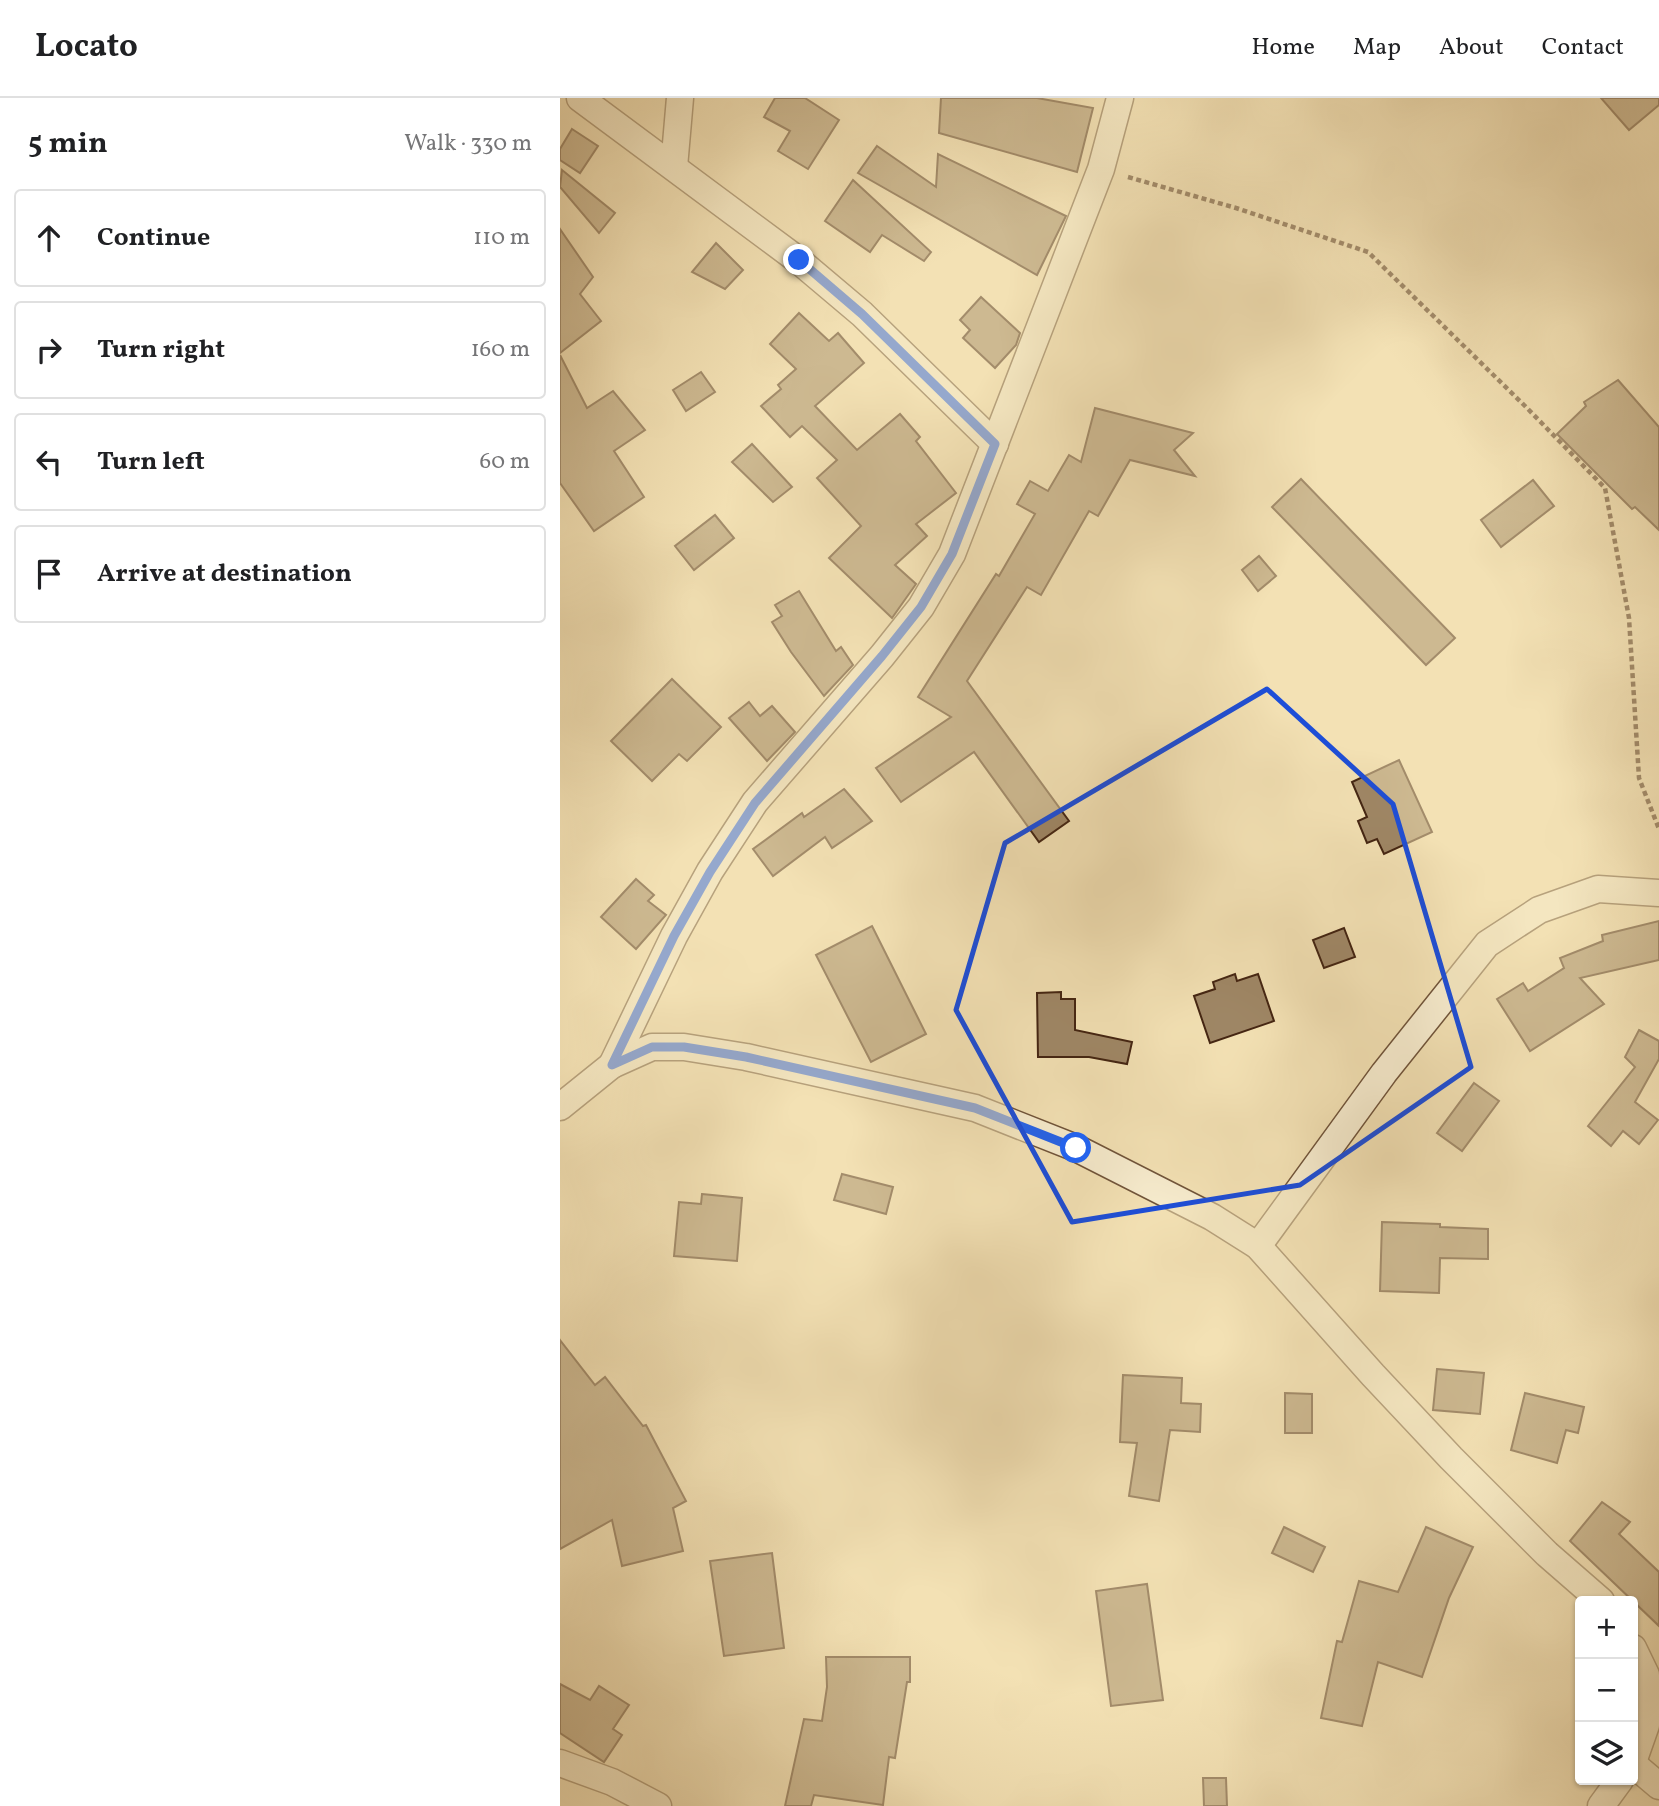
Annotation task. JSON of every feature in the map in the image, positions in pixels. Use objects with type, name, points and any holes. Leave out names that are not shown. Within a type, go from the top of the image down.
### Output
[{"type":"street","points":[[580,98],[799,260],[862,314],[995,444]]},
{"type":"street","points":[[674,167],[680,98]]},
{"type":"street","points":[[612,1065],[680,926],[710,872],[755,803],[921,607],[952,554],[1101,169],[1121,98]]},
{"type":"street","points":[[1258,1246],[1384,1073],[1487,944],[1539,910],[1598,889],[1659,893]]},
{"type":"street","points":[[560,1107],[612,1065],[652,1047],[684,1047],[746,1057],[975,1108],[1076,1148],[1212,1217],[1258,1246],[1451,1458],[1547,1554],[1595,1596]]},
{"type":"street","points":[[1638,1658],[1646,1675],[1646,1725],[1638,1748]]},
{"type":"street","points":[[560,1763],[612,1782],[658,1806]]},
{"type":"street","points":[[1638,1767],[1659,1786]]},
{"type":"street","points":[[1601,1806],[1616,1785]]},
{"type":"path","points":[[1101,169],[1236,208],[1368,252],[1605,488],[1629,618],[1639,778],[1659,829]]},
{"type":"highlighted area","points":[[1267,689],[1393,804],[1471,1067],[1300,1185],[1072,1222],[956,1010],[1005,843]]},
{"type":"building","points":[[775,98],[805,98],[839,120],[808,169],[778,151],[790,131],[764,117]]},
{"type":"building","points":[[941,98],[1037,98],[1093,108],[1077,172],[939,133]]},
{"type":"building","points":[[1601,98],[1659,98],[1659,105],[1629,130]]},
{"type":"building","points":[[572,129],[598,146],[580,173],[560,160],[560,149]]},
{"type":"building","points":[[877,146],[936,187],[938,154],[1066,216],[1037,275],[858,173]]},
{"type":"building","points":[[562,170],[615,213],[599,233],[560,187]]},
{"type":"building","points":[[853,180],[931,252],[924,261],[882,235],[870,252],[825,221]]},
{"type":"building","points":[[560,229],[593,277],[580,294],[601,321],[560,353]]},
{"type":"building","points":[[716,243],[743,270],[725,289],[692,272]]},
{"type":"building","points":[[981,297],[1020,333],[1016,345],[995,368],[963,338],[970,330],[960,320]]},
{"type":"building","points":[[799,313],[829,341],[838,333],[864,363],[815,406],[857,450],[900,414],[920,437],[916,441],[956,493],[916,524],[927,536],[895,565],[916,584],[892,618],[829,558],[861,526],[817,478],[837,460],[802,426],[790,437],[761,406],[781,389],[778,385],[796,369],[770,344]]},
{"type":"building","points":[[560,355],[587,408],[613,391],[645,430],[614,451],[644,497],[594,531],[560,483]]},
{"type":"building","points":[[701,372],[715,392],[686,411],[673,390]]},
{"type":"building","points":[[1618,380],[1659,427],[1659,530],[1635,507],[1632,509],[1557,434],[1586,406],[1584,402]]},
{"type":"building","points":[[1095,408],[1193,433],[1174,450],[1195,476],[1130,460],[1098,516],[1089,511],[1041,595],[1027,587],[967,681],[1069,821],[1039,842],[974,752],[901,802],[876,768],[951,717],[918,697],[996,574],[999,576],[1035,514],[1017,504],[1030,481],[1048,491],[1069,455],[1081,462]]},
{"type":"building","points":[[752,444],[792,487],[773,502],[732,462]]},
{"type":"building","points":[[1301,479],[1455,638],[1426,665],[1272,507]]},
{"type":"building","points":[[1533,480],[1554,506],[1501,547],[1481,520]]},
{"type":"building","points":[[715,515],[734,538],[694,570],[675,546]]},
{"type":"building","points":[[1259,556],[1276,576],[1258,591],[1242,570]]},
{"type":"building","points":[[799,591],[836,651],[841,647],[853,665],[824,696],[772,622],[782,616],[775,605]]},
{"type":"building","points":[[672,679],[721,727],[687,761],[679,754],[652,781],[611,741]]},
{"type":"building","points":[[749,702],[760,716],[772,706],[795,732],[767,761],[729,718]]},
{"type":"building","points":[[1399,760],[1432,832],[1384,854],[1377,839],[1367,843],[1358,821],[1367,817],[1352,782]]},
{"type":"building","points":[[844,789],[872,821],[832,848],[825,837],[773,876],[753,849],[802,813],[804,817]]},
{"type":"building","points":[[636,879],[654,895],[648,901],[666,915],[636,949],[601,917]]},
{"type":"building","points":[[1659,921],[1659,960],[1580,978],[1604,1004],[1530,1051],[1497,999],[1523,983],[1528,991],[1564,968],[1560,958],[1603,941],[1602,935]]},
{"type":"building","points":[[872,926],[926,1034],[871,1062],[816,955]]},
{"type":"building","points":[[1344,928],[1355,957],[1324,968],[1313,940]]},
{"type":"building","points":[[1235,974],[1237,981],[1258,974],[1274,1021],[1210,1043],[1194,996],[1215,989],[1213,982]]},
{"type":"building","points":[[1061,992],[1061,999],[1075,999],[1075,1030],[1132,1042],[1127,1064],[1089,1057],[1038,1057],[1037,993]]},
{"type":"building","points":[[1639,1030],[1659,1041],[1659,1059],[1635,1102],[1658,1120],[1639,1144],[1623,1131],[1611,1146],[1588,1126],[1635,1067],[1625,1057]]},
{"type":"building","points":[[1474,1083],[1499,1101],[1462,1151],[1437,1133]]},
{"type":"building","points":[[842,1174],[893,1187],[886,1214],[834,1200]]},
{"type":"building","points":[[702,1194],[742,1198],[737,1261],[674,1256],[679,1202],[701,1204]]},
{"type":"building","points":[[1382,1222],[1488,1229],[1488,1259],[1440,1258],[1439,1293],[1380,1291]]},
{"type":"building","points":[[560,1340],[595,1385],[605,1377],[643,1426],[646,1425],[686,1501],[673,1508],[683,1551],[622,1566],[612,1520],[560,1549]]},
{"type":"building","points":[[1437,1369],[1484,1373],[1480,1414],[1433,1410]]},
{"type":"building","points":[[1123,1375],[1182,1378],[1181,1403],[1201,1404],[1200,1432],[1170,1430],[1159,1501],[1129,1496],[1137,1443],[1120,1442]]},
{"type":"building","points":[[1285,1393],[1312,1394],[1312,1433],[1285,1433]]},
{"type":"building","points":[[1525,1393],[1584,1407],[1578,1433],[1566,1430],[1557,1463],[1511,1450]]},
{"type":"building","points":[[1602,1502],[1630,1522],[1619,1534],[1659,1572],[1659,1626],[1638,1606],[1638,1596],[1628,1596],[1570,1541]]},
{"type":"building","points":[[1284,1527],[1325,1547],[1313,1572],[1272,1553]]},
{"type":"building","points":[[1426,1527],[1473,1547],[1449,1598],[1422,1677],[1378,1662],[1362,1726],[1321,1718],[1337,1641],[1342,1642],[1359,1581],[1398,1592]]},
{"type":"building","points":[[772,1553],[784,1648],[724,1656],[710,1561]]},
{"type":"building","points":[[1147,1584],[1163,1700],[1111,1706],[1096,1591]]},
{"type":"building","points":[[826,1657],[910,1657],[910,1682],[907,1682],[895,1758],[889,1757],[883,1805],[814,1795],[811,1806],[785,1806],[804,1719],[822,1721],[827,1687]]},
{"type":"building","points":[[560,1684],[590,1700],[599,1686],[629,1705],[613,1729],[622,1735],[604,1762],[560,1733]]},
{"type":"building","points":[[1203,1778],[1226,1778],[1227,1806],[1204,1806]]},
{"type":"route","points":[[799,260],[862,314],[995,444],[952,554],[921,607],[755,803],[710,872],[674,936],[612,1065],[652,1047],[684,1047],[746,1057],[975,1108],[1076,1148]]}]
